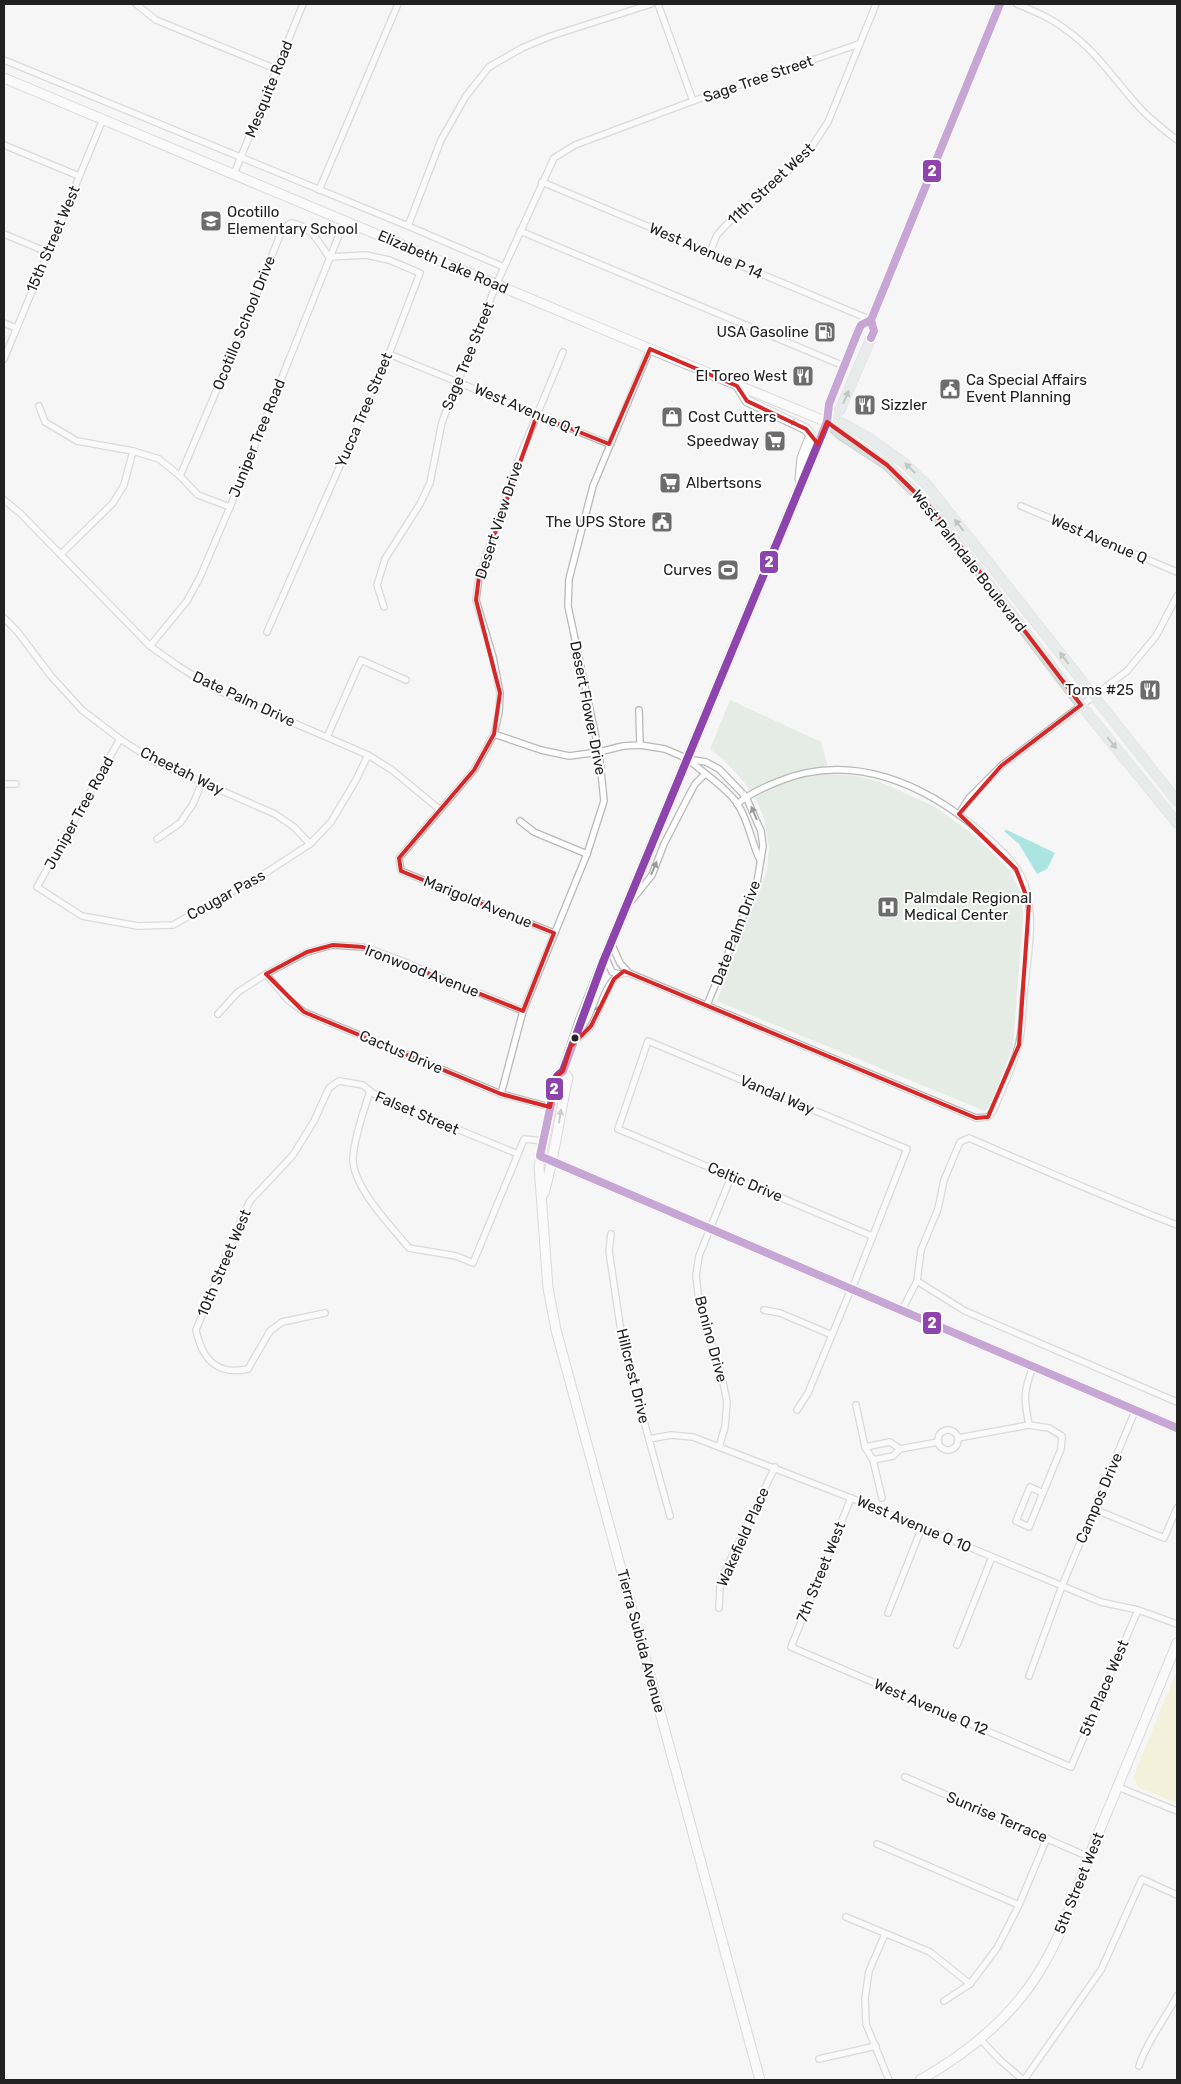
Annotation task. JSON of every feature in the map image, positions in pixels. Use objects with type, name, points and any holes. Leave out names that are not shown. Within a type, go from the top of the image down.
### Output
[{"type":"main road","points":[[827,422],[840,410],[874,331],[871,320],[1000,4]]},
{"type":"main road","name":"Elizabeth Lake Road","points":[[4,78],[827,422]]},
{"type":"main road","points":[[827,422],[829,404],[861,325],[871,320]]},
{"type":"main road","points":[[737,386],[747,401],[806,429],[811,435],[802,458],[799,490]]},
{"type":"main road","name":"Tierra Subida Avenue","points":[[760,2080],[556,1330],[548,1288],[539,1166],[557,1076],[563,1071],[605,956],[827,422]]},
{"type":"main road","name":"West Palmdale Boulevard","points":[[827,422],[842,423],[875,442],[904,462],[936,495],[1177,801]]},
{"type":"main road","name":"West Palmdale Boulevard","points":[[827,422],[841,435],[887,465],[928,504],[1081,705],[1177,823]]},
{"type":"main road","points":[[928,504],[936,495]]},
{"type":"main road","name":"Tierra Subida Avenue","points":[[542,1198],[553,1163],[560,1111],[568,1078],[563,1071]]},
{"type":"main road","points":[[540,1156],[1177,1428]]},
{"type":"main road","name":"5th Street West","points":[[920,2080],[963,2055],[981,2040],[1006,2016],[1040,1972],[1063,1923],[1177,1643]]},
{"type":"street","points":[[136,4],[156,20],[276,69]]},
{"type":"street","name":"Mesquite Road","points":[[234,174],[303,4]]},
{"type":"street","points":[[318,190],[398,4]]},
{"type":"street","points":[[408,226],[441,140],[466,96],[489,66],[522,48],[551,36],[652,4]]},
{"type":"street","points":[[658,4],[693,101]]},
{"type":"street","name":"11th Street West","points":[[710,252],[717,235],[726,225],[807,154],[818,140],[828,122],[876,4]]},
{"type":"street","points":[[1018,4],[1066,29],[1107,68],[1139,107],[1158,126],[1177,140]]},
{"type":"street","name":"Sage Tree Street","points":[[384,606],[377,585],[385,559],[420,504],[430,483],[442,422],[496,285],[554,158],[575,145],[693,101],[859,44]]},
{"type":"street","points":[[4,60],[504,267]]},
{"type":"street","name":"15th Street West","points":[[4,360],[103,119]]},
{"type":"street","points":[[4,145],[79,176]]},
{"type":"street","name":"West Avenue P 14","points":[[542,182],[871,320]]},
{"type":"street","name":"Juniper Tree Road","points":[[150,646],[187,601],[230,507],[344,220]]},
{"type":"street","name":"Ocotillo School Drive","points":[[180,476],[282,230],[291,223],[301,224],[311,232],[329,257]]},
{"type":"street","points":[[520,231],[844,366]]},
{"type":"street","points":[[4,234],[47,252]]},
{"type":"street","name":"Yucca Tree Street","points":[[267,632],[389,354],[420,273],[389,260],[366,255],[329,257]]},
{"type":"street","points":[[4,323],[16,328]]},
{"type":"street","name":"Desert Flower Drive","points":[[502,1094],[523,1011],[587,854],[604,801],[599,752],[568,606],[568,593],[571,565],[593,486],[650,349]]},
{"type":"street","name":"Desert View Drive","points":[[401,871],[399,858],[474,770],[494,734],[499,712],[500,692],[494,657],[476,600],[479,578],[517,463],[563,352]]},
{"type":"street","name":"West Avenue Q 1","points":[[389,354],[609,444]]},
{"type":"street","points":[[39,406],[45,422],[77,441],[133,451],[159,459],[198,494],[230,507]]},
{"type":"street","points":[[62,554],[113,503],[124,485],[133,451]]},
{"type":"street","name":"Date Palm Drive","points":[[4,500],[62,554],[150,646],[178,666],[215,688],[368,755],[392,770],[439,809]]},
{"type":"street","name":"West Avenue Q","points":[[1021,506],[1177,572]]},
{"type":"street","points":[[959,814],[969,798],[1001,766],[1127,671],[1156,636],[1177,596]]},
{"type":"street","name":"Cheetah Way","points":[[4,618],[17,631],[51,676],[82,710],[120,739],[154,761],[275,814],[294,827],[310,844]]},
{"type":"street","points":[[326,737],[361,660],[406,680]]},
{"type":"street","points":[[639,710],[640,745]]},
{"type":"street","name":"Date Palm Drive","points":[[494,734],[559,755],[579,755],[623,746],[640,745],[665,749],[688,759],[706,762],[719,769],[746,797],[761,831],[763,846],[757,883],[707,1005]]},
{"type":"street","name":"Juniper Tree Road","points":[[37,887],[120,739]]},
{"type":"street","name":"Cougar Pass","points":[[37,887],[82,916],[138,926],[173,925],[267,872],[310,844],[330,822],[356,780],[368,755]]},
{"type":"street","name":"Date Palm Drive","points":[[688,759],[727,792],[737,804],[746,820],[754,848],[760,860]]},
{"type":"street","points":[[605,956],[612,972],[619,974],[629,973],[976,1118],[988,1116],[993,1111],[1019,1045],[1029,931],[1029,903],[1024,883],[1016,869],[995,846],[959,814],[921,793],[879,775],[860,770],[841,769],[808,772],[789,777],[746,797],[737,804]]},
{"type":"street","points":[[626,907],[652,875],[664,844],[685,803],[695,784],[705,774]]},
{"type":"street","points":[[157,839],[180,823],[193,804],[202,782]]},
{"type":"street","points":[[4,784],[16,784]]},
{"type":"street","points":[[520,821],[534,832],[587,854]]},
{"type":"street","name":"Marigold Avenue","points":[[401,871],[554,932]]},
{"type":"street","points":[[611,942],[620,962],[629,973]]},
{"type":"street","name":"Ironwood Avenue","points":[[218,1014],[238,992],[266,974],[306,952],[333,945],[364,948],[392,957],[523,1011]]},
{"type":"street","name":"Cactus Drive","points":[[266,974],[287,1000],[304,1012],[502,1094],[550,1106]]},
{"type":"street","points":[[571,1046],[591,1026],[608,989],[614,978],[619,974]]},
{"type":"street","name":"Celtic Drive","points":[[648,1041],[618,1129],[872,1236]]},
{"type":"street","name":"Vandal Way","points":[[648,1041],[907,1149],[872,1236]]},
{"type":"street","name":"10th Street West","points":[[325,1314],[282,1322],[270,1331],[248,1369],[235,1372],[212,1365],[200,1346],[196,1330],[250,1201],[293,1155],[314,1121],[328,1088],[339,1081],[363,1085],[370,1091]]},
{"type":"street","name":"Falset Street","points":[[370,1091],[379,1097],[518,1154],[473,1263],[456,1256],[409,1248],[383,1217],[359,1181],[353,1159],[362,1116],[370,1091]]},
{"type":"street","points":[[518,1154],[525,1138],[543,1141]]},
{"type":"street","points":[[902,1310],[917,1280],[921,1250],[938,1209],[944,1180],[960,1142],[969,1138],[1073,1181],[1095,1193],[1177,1225]]},
{"type":"street","name":"Bonino Drive","points":[[720,1447],[725,1427],[727,1402],[722,1377],[698,1302],[696,1275],[699,1256],[731,1176]]},
{"type":"street","name":"Hillcrest Drive","points":[[611,1234],[609,1251],[622,1345],[670,1516]]},
{"type":"street","points":[[797,1410],[808,1393],[872,1236]]},
{"type":"street","points":[[917,1280],[965,1311],[1177,1402]]},
{"type":"street","points":[[764,1310],[780,1313],[832,1335]]},
{"type":"street","points":[[1029,1425],[1025,1406],[1025,1387],[1032,1367]]},
{"type":"street","points":[[856,1405],[865,1447],[873,1460],[882,1498]]},
{"type":"street","name":"Campos Drive","points":[[1029,1676],[1062,1586],[1135,1410]]},
{"type":"street","points":[[958,1438],[1029,1425],[1049,1428],[1062,1436],[1062,1449],[1029,1527],[1016,1522],[1030,1487],[1043,1493]]},
{"type":"street","points":[[938,1442],[940,1434],[945,1431],[951,1431],[958,1438]]},
{"type":"street","name":"West Avenue Q 10","points":[[649,1439],[671,1435],[693,1437],[851,1498],[1102,1602],[1138,1610],[1177,1624]]},
{"type":"street","points":[[938,1442],[944,1450],[950,1450],[957,1444],[958,1438]]},
{"type":"street","points":[[865,1447],[890,1442],[900,1449]]},
{"type":"street","points":[[873,1460],[893,1456],[900,1449],[938,1442]]},
{"type":"street","name":"Wakefield Place","points":[[719,1608],[720,1585],[726,1569],[774,1467]]},
{"type":"street","name":"7th Street West","points":[[791,1647],[851,1498]]},
{"type":"street","points":[[1094,1509],[1164,1538],[1177,1508]]},
{"type":"street","points":[[888,1613],[922,1527]]},
{"type":"street","points":[[957,1645],[992,1557]]},
{"type":"street","name":"5th Place West","points":[[1071,1767],[1138,1610]]},
{"type":"street","name":"West Avenue Q 12","points":[[791,1647],[1071,1767]]},
{"type":"street","name":"Sunrise Terrace","points":[[905,1778],[1089,1857]]},
{"type":"street","points":[[1118,1787],[1177,1811]]},
{"type":"street","points":[[944,2001],[970,1984],[997,1948],[1019,1905],[1047,1838]]},
{"type":"street","points":[[877,1844],[1019,1905]]},
{"type":"street","points":[[981,2040],[1000,2060],[1024,2080],[1101,1970],[1142,1879],[1177,1895]]},
{"type":"street","points":[[846,1917],[930,1952],[970,1984]]},
{"type":"street","points":[[885,1934],[869,1970],[865,1998],[866,2024],[890,2080]]},
{"type":"street","points":[[1139,2066],[1143,2053],[1166,2018],[1177,1996]]},
{"type":"street","points":[[819,2059],[876,2046]]},
{"type":"highlighted area","points":[[650,349],[737,386],[747,401],[806,429],[818,444],[827,422],[887,465],[932,509],[1081,705],[1001,766],[959,814],[1016,869],[1029,903],[1019,1045],[988,1117],[976,1118],[624,971],[614,979],[591,1026],[571,1046],[563,1071],[557,1076],[550,1107],[501,1094],[304,1012],[266,974],[307,952],[333,945],[363,947],[523,1011],[554,933],[401,871],[399,858],[474,770],[494,734],[500,693],[476,600],[479,577],[537,415],[609,444]]},
{"type":"shaded area","name":"Palmdale Regional Medical Center","points":[[730,700],[821,742],[830,774],[856,776],[880,782],[935,807],[970,832],[1011,872],[1022,895],[1023,919],[1013,1046],[990,1107],[985,1111],[717,1001],[767,871],[769,848],[764,818],[756,800],[744,782],[724,760],[710,749]]},
{"type":"shaded area","points":[[1175,1675],[1177,1676],[1177,1803],[1139,1788],[1133,1778]]},
{"type":"water","points":[[1007,830],[1055,853],[1047,869],[1037,874],[1019,844],[1004,831]]},
{"type":"transit line","name":"2","points":[[871,338],[874,331],[871,320],[1000,4]]},
{"type":"transit line","name":"2","points":[[871,320],[861,325],[857,334],[829,404],[827,422],[603,962],[563,1071],[557,1076],[540,1156],[1177,1428]]},
{"type":"place","name":"Ocotillo Elementary School","points":[[211,221]]},
{"type":"place","name":"USA Gasoline","points":[[825,332]]},
{"type":"place","name":"El Toreo West","points":[[803,376]]},
{"type":"place","name":"Ca Special Affairs Event Planning","points":[[950,389]]},
{"type":"place","name":"Sizzler","points":[[865,405]]},
{"type":"place","name":"Cost Cutters","points":[[672,417]]},
{"type":"place","name":"Speedway","points":[[775,441]]},
{"type":"place","name":"Albertsons","points":[[670,483]]},
{"type":"place","name":"The UPS Store","points":[[662,522]]},
{"type":"place","name":"Curves","points":[[728,570]]},
{"type":"place","name":"Toms #25","points":[[1150,690]]},
{"type":"place","name":"Palmdale Regional Medical Center","points":[[888,907]]}]
